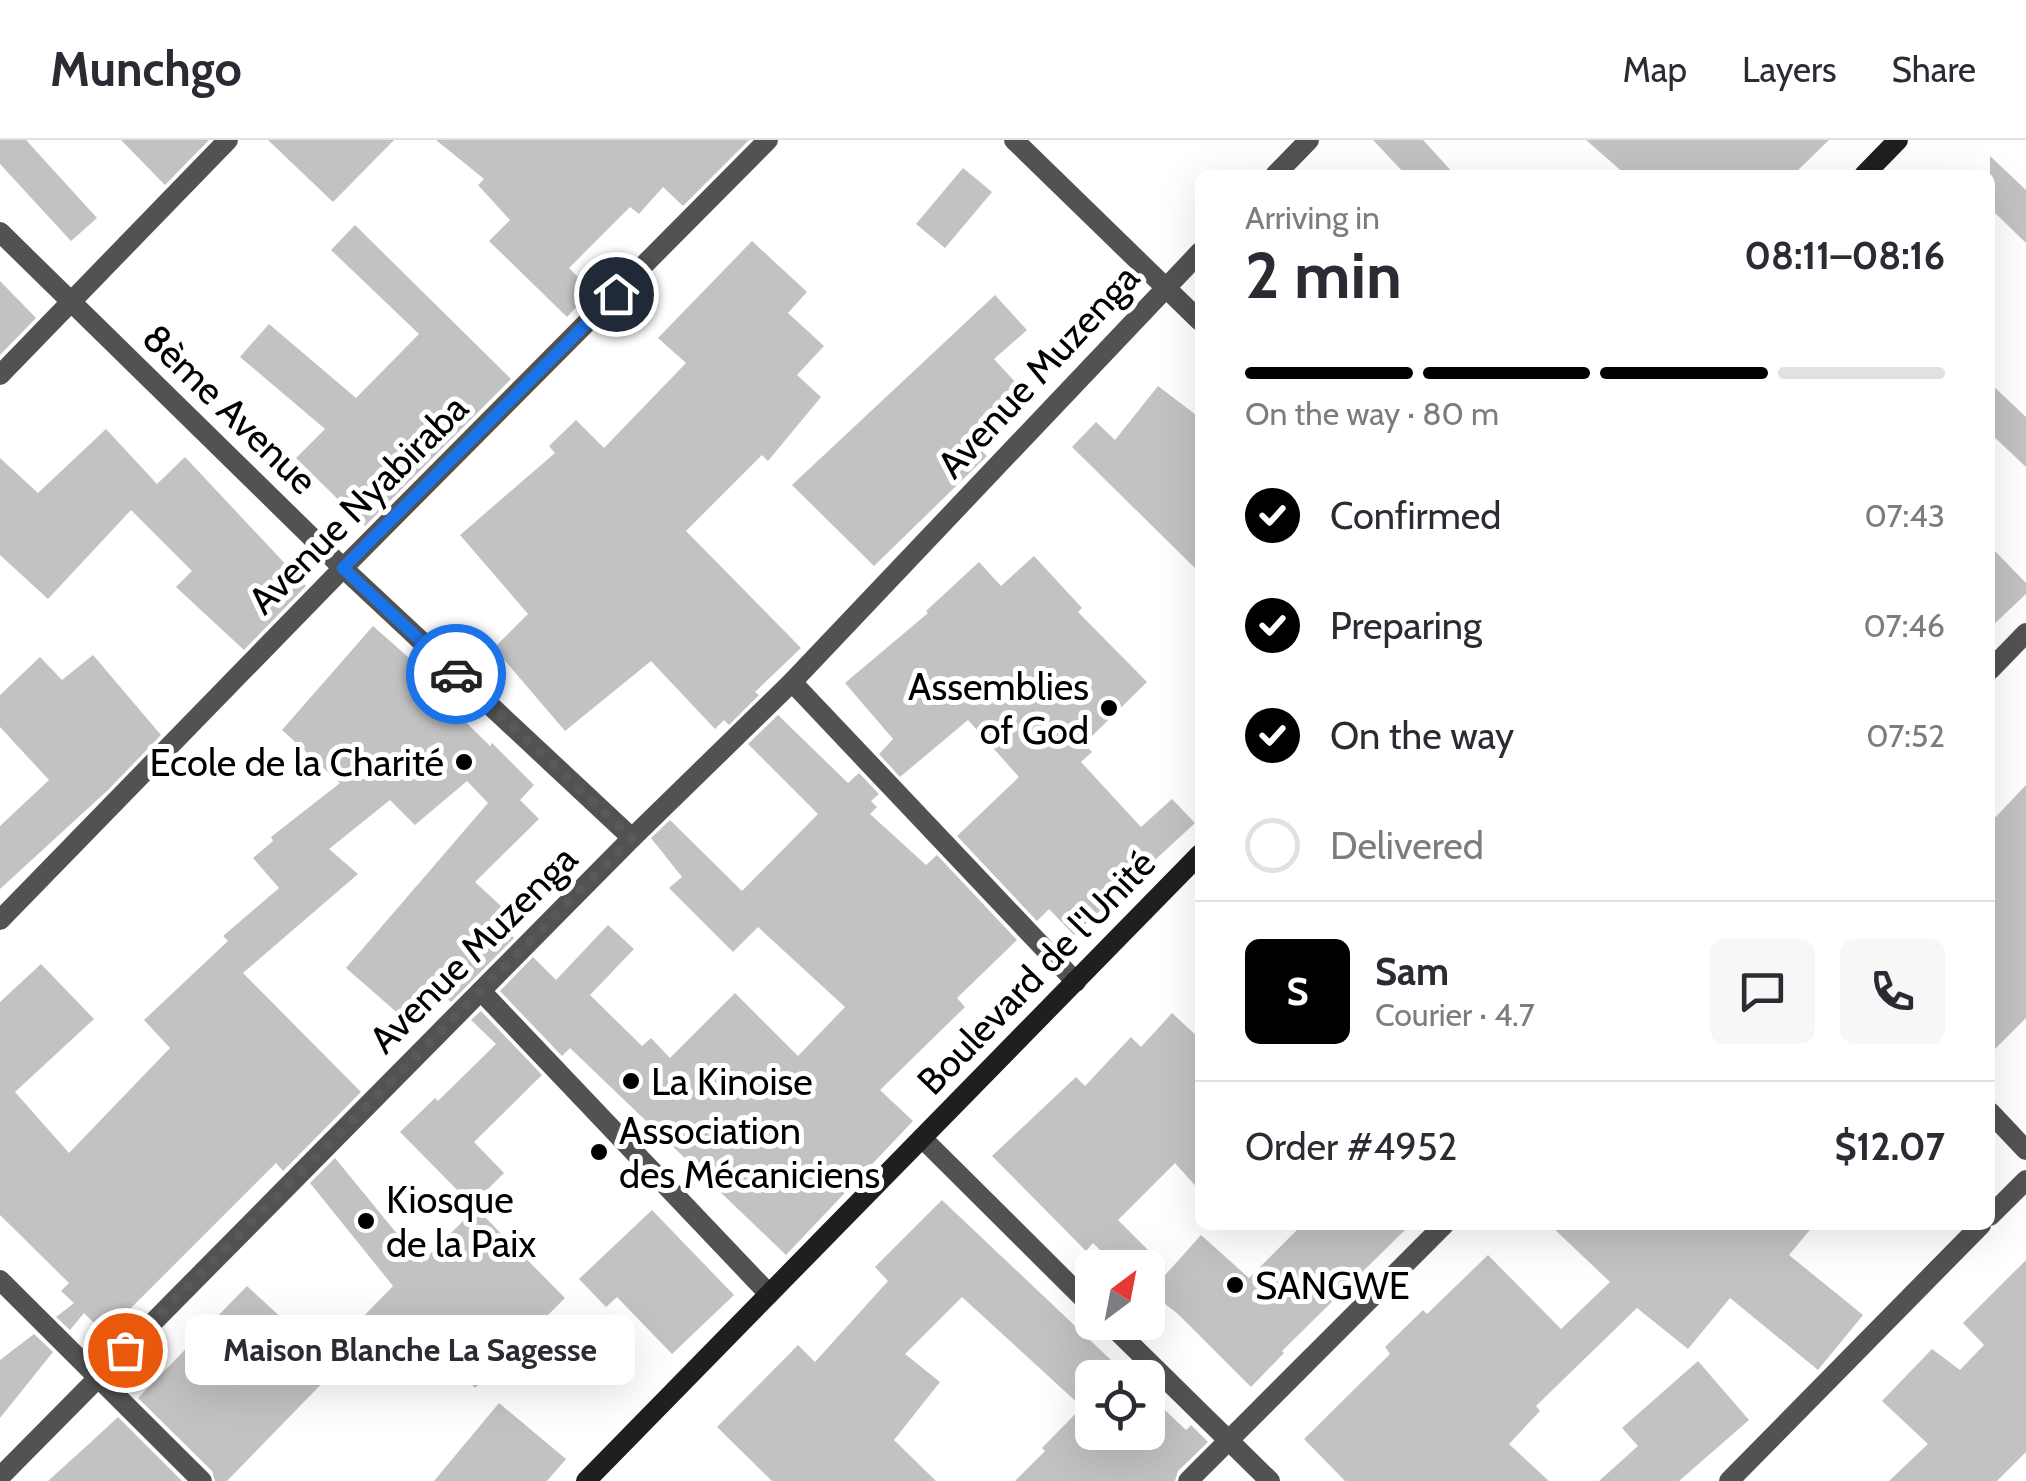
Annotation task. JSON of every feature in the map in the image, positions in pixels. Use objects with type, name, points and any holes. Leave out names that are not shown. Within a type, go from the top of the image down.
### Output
[{"type":"street","points":[[0,375],[228,140]]},
{"type":"street","name":"Avenue Nyabiraba","points":[[0,920],[768,140]]},
{"type":"street","points":[[1014,140],[1195,316]]},
{"type":"street","points":[[1280,170],[1310,140]]},
{"type":"street","points":[[1869,170],[1898,140]]},
{"type":"street","name":"8ème Avenue","points":[[0,232],[343,568],[632,838]]},
{"type":"street","name":"Avenue Muzenga","points":[[0,1476],[632,838],[792,682],[1195,257]]},
{"type":"street","points":[[1995,665],[2026,633]]},
{"type":"street","points":[[792,682],[1076,982]]},
{"type":"street","name":"Boulevard de l'Unité","points":[[586,1481],[1195,859]]},
{"type":"street","points":[[481,991],[769,1294]]},
{"type":"street","points":[[1995,1117],[2026,1150]]},
{"type":"street","points":[[922,1138],[1075,1290]]},
{"type":"street","points":[[1995,1211],[2026,1180]]},
{"type":"street","points":[[1188,1481],[1439,1230]]},
{"type":"street","points":[[1729,1481],[1976,1230]]},
{"type":"street","points":[[0,1280],[202,1481]]},
{"type":"street","points":[[1126,1340],[1270,1481]]},
{"type":"building","points":[[0,140],[26,140],[97,218],[71,241],[0,164]]},
{"type":"building","points":[[121,140],[209,140],[165,185]]},
{"type":"building","points":[[268,140],[394,140],[333,202]]},
{"type":"building","points":[[436,140],[749,140],[683,206],[663,187],[639,214],[630,207],[569,268],[592,291],[567,317],[489,241],[510,220],[478,185],[484,179]]},
{"type":"building","points":[[1373,140],[1423,140],[1450,170],[1401,170]]},
{"type":"building","points":[[1586,140],[1829,140],[1798,170],[1620,170]]},
{"type":"building","points":[[1990,156],[2026,190],[2026,243],[1995,213],[1995,170],[1990,170]]},
{"type":"building","points":[[963,168],[992,192],[945,248],[916,224]]},
{"type":"building","points":[[355,225],[511,379],[365,526],[296,458],[325,429],[240,357],[269,324],[356,398],[419,334],[331,250]]},
{"type":"building","points":[[752,241],[807,292],[788,313],[824,346],[797,375],[821,397],[768,461],[762,455],[686,531],[801,648],[755,692],[759,695],[729,725],[724,720],[715,729],[651,661],[565,731],[494,648],[528,614],[460,535],[555,453],[549,446],[576,420],[604,448],[686,363],[658,338]]},
{"type":"building","points":[[0,281],[36,318],[0,355]]},
{"type":"building","points":[[995,295],[1027,330],[994,359],[1028,396],[976,445],[987,456],[874,566],[792,485]]},
{"type":"building","points":[[1158,386],[1195,414],[1195,568],[1072,447],[1096,422],[1115,440]]},
{"type":"building","points":[[1995,388],[2026,417],[2026,467],[1995,438]]},
{"type":"building","points":[[106,429],[157,484],[185,457],[306,586],[244,650],[176,587],[192,571],[131,510],[48,599],[0,555],[0,458],[38,493]]},
{"type":"building","points":[[1995,551],[2026,583],[2026,594],[1995,623]]},
{"type":"building","points":[[1034,556],[1082,608],[1078,612],[1147,682],[1084,744],[1092,752],[1081,762],[1141,827],[1172,799],[1195,823],[1074,935],[1049,909],[1037,921],[957,836],[1019,777],[968,720],[900,777],[879,754],[893,739],[845,683],[928,613],[979,562],[1001,586]]},
{"type":"building","points":[[373,626],[417,665],[413,670],[534,785],[520,800],[539,819],[475,882],[502,907],[493,917],[514,938],[451,1002],[432,984],[401,1016],[346,968],[488,803],[467,781],[415,825],[390,800],[329,849],[358,874],[243,973],[361,1092],[283,1171],[276,1163],[105,1334],[84,1313],[70,1330],[56,1317],[74,1303],[61,1291],[69,1283],[0,1215],[0,1002],[41,964],[94,1019],[15,1092],[69,1153],[170,1048],[144,1020],[228,941],[223,936],[279,888],[253,858],[273,841],[271,837],[340,783],[282,730]]},
{"type":"building","points":[[93,655],[161,735],[108,790],[0,889],[0,826],[49,780],[0,727],[0,695],[40,657],[62,680]]},
{"type":"building","points":[[778,715],[848,783],[859,773],[879,794],[871,801],[877,807],[870,814],[926,865],[937,855],[1017,940],[957,998],[965,1007],[880,1090],[913,1121],[786,1255],[570,1048],[562,1056],[500,991],[533,957],[556,980],[608,925],[634,949],[590,995],[642,1046],[651,1038],[670,1058],[735,993],[798,1056],[845,1007],[758,927],[733,952],[669,888],[682,877],[651,838],[670,820],[742,891],[818,814],[748,744]]},
{"type":"building","points":[[2026,785],[2026,1018],[1995,1049],[1995,818]]},
{"type":"building","points":[[481,1011],[542,1075],[474,1142],[504,1173],[472,1205],[400,1132],[496,1044],[471,1020]]},
{"type":"building","points":[[1172,1013],[1195,1034],[1195,1185],[1175,1163],[1118,1220],[1148,1250],[1100,1250],[1093,1243],[1085,1250],[992,1156],[1076,1077],[1085,1086],[1131,1037],[1141,1047]]},
{"type":"building","points":[[335,1158],[421,1263],[476,1208],[565,1298],[475,1388],[445,1357],[435,1367],[398,1330],[348,1381],[335,1370],[227,1481],[215,1481],[212,1471],[138,1398],[247,1286],[324,1357],[393,1286],[310,1183]]},
{"type":"building","points":[[942,1200],[1075,1326],[1075,1340],[1090,1340],[1111,1360],[1075,1360],[1075,1401],[962,1297],[905,1354],[940,1382],[894,1440],[936,1481],[772,1481],[717,1427],[798,1345],[815,1362],[888,1281],[875,1267]]},
{"type":"building","points":[[652,1210],[734,1295],[672,1354],[617,1297],[606,1307],[579,1279]]},
{"type":"building","points":[[1297,1230],[1405,1230],[1282,1351],[1251,1387],[1165,1304],[1165,1275],[1201,1235],[1249,1278]]},
{"type":"building","points":[[1555,1230],[1810,1230],[1789,1255],[1863,1315],[1818,1370],[1730,1298],[1688,1349],[1637,1308],[1536,1406],[1540,1411],[1509,1444],[1549,1481],[1345,1481],[1304,1439],[1390,1354],[1385,1347],[1423,1310],[1427,1314],[1488,1255],[1561,1329],[1610,1282]]},
{"type":"building","points":[[2026,1260],[2026,1452],[1997,1481],[1889,1481],[1928,1444],[1882,1401],[1932,1349],[1960,1370],[1984,1345],[1963,1323]]},
{"type":"building","points":[[34,1334],[53,1352],[0,1418],[0,1360]]},
{"type":"building","points":[[1698,1361],[1749,1420],[1679,1481],[1599,1481],[1638,1446],[1622,1428]]},
{"type":"building","points":[[499,1403],[566,1459],[547,1481],[434,1481]]},
{"type":"building","points":[[1165,1410],[1186,1430],[1191,1425],[1208,1442],[1178,1471],[1175,1481],[1015,1481],[1045,1451],[1042,1448],[1075,1414],[1075,1450],[1165,1450]]},
{"type":"building","points":[[118,1417],[182,1481],[48,1481],[91,1442]]},
{"type":"way so far","points":[[125,1350],[632,838],[456,674]]},
{"type":"place","name":"Assemblies of God","points":[[1109,708]]},
{"type":"place","name":"Ecole de la Charité","points":[[464,762]]},
{"type":"place","name":"La Kinoise","points":[[631,1081]]},
{"type":"place","name":"Association des Mécaniciens","points":[[599,1152]]},
{"type":"place","name":"Kiosque de la Paix","points":[[366,1221]]},
{"type":"place","name":"SANGWE","points":[[1235,1285]]},
{"type":"place","name":"Maison Blanche La Sagesse","points":[[125,1350]]},
{"type":"route","points":[[456,674],[343,568],[616,294]]}]
